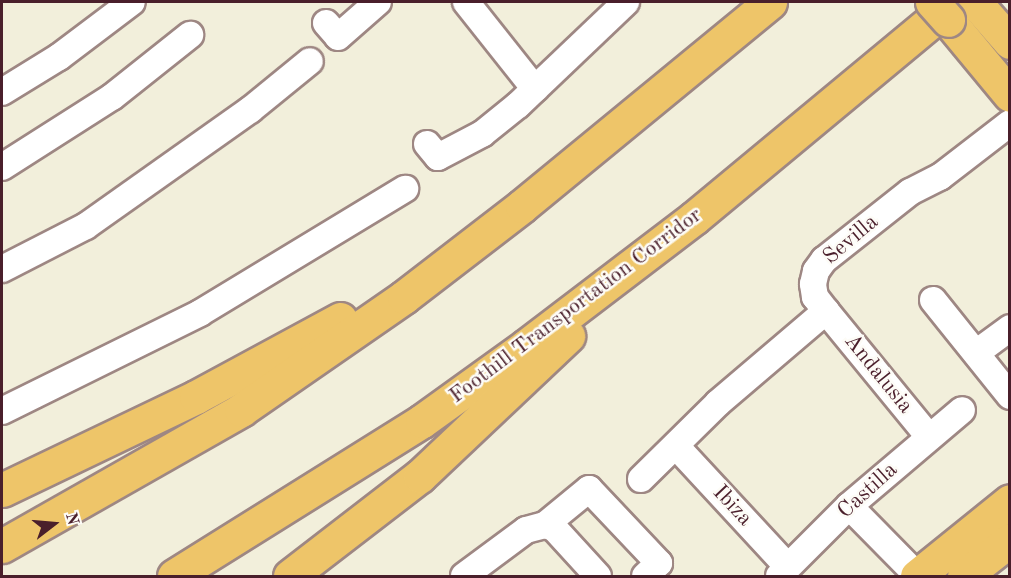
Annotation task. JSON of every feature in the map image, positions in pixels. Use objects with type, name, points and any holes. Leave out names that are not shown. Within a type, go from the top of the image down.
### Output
[{"type":"main road","points":[[2,546],[241,410],[404,297],[522,206],[770,2]]},
{"type":"main road","points":[[932,2],[980,58],[1009,101]]},
{"type":"main road","name":"Foothill Transportation Corridor","points":[[174,576],[422,421],[694,218],[954,2]]},
{"type":"main road","points":[[975,2],[1008,40]]},
{"type":"main road","points":[[290,576],[420,476],[694,218]]},
{"type":"main road","points":[[2,490],[196,397],[341,318],[404,297]]},
{"type":"main road","points":[[917,576],[1010,501]]},
{"type":"main road","points":[[964,576],[1010,540]]},
{"type":"street","points":[[2,92],[59,57],[132,2]]},
{"type":"street","points":[[326,23],[338,37],[378,2]]},
{"type":"street","points":[[466,2],[535,89]]},
{"type":"street","points":[[427,144],[438,157],[482,134],[535,89],[626,2]]},
{"type":"street","points":[[2,167],[112,97],[190,35]]},
{"type":"street","points":[[2,269],[86,226],[250,110],[310,62]]},
{"type":"street","name":"Sevilla","points":[[826,312],[815,297],[813,284],[816,271],[824,260],[910,192],[940,177],[1009,101]]},
{"type":"street","points":[[2,411],[200,314],[405,189]]},
{"type":"street","points":[[933,300],[1010,396]]},
{"type":"street","points":[[641,479],[718,403],[826,312]]},
{"type":"street","name":"Andalusia","points":[[826,312],[929,437]]},
{"type":"street","points":[[976,353],[1010,328]]},
{"type":"street","name":"Castilla","points":[[783,571],[849,506],[962,410]]},
{"type":"street","name":"Ibiza","points":[[676,446],[783,571]]},
{"type":"street","points":[[472,574],[526,530],[545,525],[589,489],[659,562],[645,576]]},
{"type":"street","points":[[849,506],[917,576]]},
{"type":"street","points":[[545,525],[554,528],[598,576]]}]
